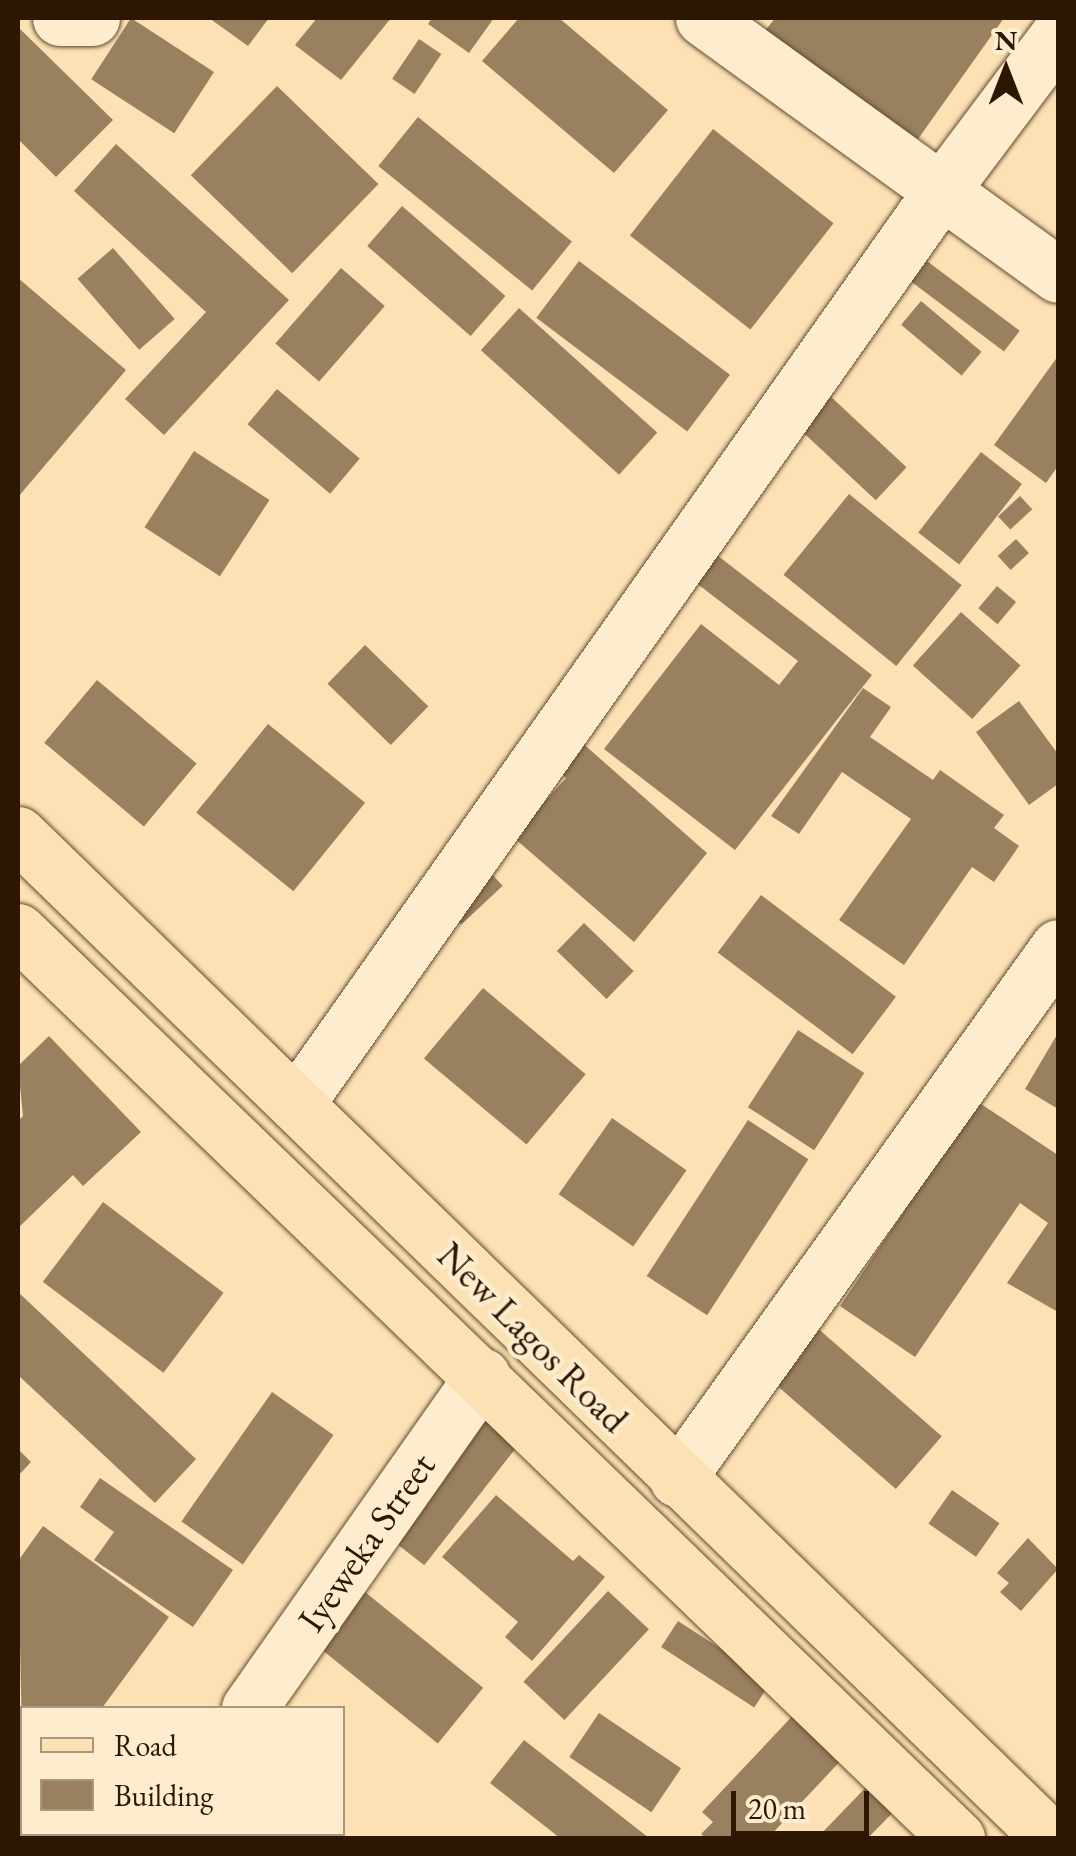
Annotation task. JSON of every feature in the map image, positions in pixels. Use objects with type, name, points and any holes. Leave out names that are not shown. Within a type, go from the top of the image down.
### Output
[{"type":"main road","name":"New Lagos Road","points":[[18,834],[677,1479],[1050,1828]]},
{"type":"main road","name":"New Lagos Road","points":[[18,932],[957,1838]]},
{"type":"street","points":[[60,18],[92,18]]},
{"type":"street","points":[[703,18],[1058,274]]},
{"type":"street","points":[[296,1104],[941,190],[1058,35]]},
{"type":"street","points":[[677,1479],[1058,947]]},
{"type":"street","name":"Iyeweka Street","points":[[251,1706],[482,1376]]},
{"type":"building","points":[[131,18],[214,72],[174,133],[91,79]]},
{"type":"building","points":[[209,18],[269,18],[248,46]]},
{"type":"building","points":[[317,18],[391,18],[341,80],[295,45]]},
{"type":"building","points":[[432,18],[494,18],[469,53],[428,24]]},
{"type":"building","points":[[519,18],[559,18],[668,110],[614,173],[482,61]]},
{"type":"building","points":[[775,18],[1004,18],[918,139],[765,31]]},
{"type":"building","points":[[18,27],[113,120],[56,177],[18,139]]},
{"type":"building","points":[[419,39],[441,54],[415,94],[392,79]]},
{"type":"building","points":[[277,86],[378,184],[292,273],[191,175]]},
{"type":"building","points":[[418,117],[572,242],[532,291],[378,166]]},
{"type":"building","points":[[713,129],[834,223],[750,330],[630,235]]},
{"type":"building","points":[[116,144],[289,300],[164,435],[125,399],[206,312],[74,191]]},
{"type":"building","points":[[402,206],[505,296],[471,336],[367,246]]},
{"type":"building","points":[[113,248],[175,319],[139,350],[78,279]]},
{"type":"building","points":[[579,261],[730,375],[687,431],[536,318]]},
{"type":"building","points":[[927,261],[1020,331],[1004,352],[911,282]]},
{"type":"building","points":[[341,268],[385,306],[319,382],[275,343]]},
{"type":"building","points":[[18,278],[126,370],[18,497]]},
{"type":"building","points":[[921,301],[982,352],[962,376],[901,325]]},
{"type":"building","points":[[519,308],[657,432],[619,475],[481,350]]},
{"type":"building","points":[[1058,356],[1058,466],[1046,483],[994,445]]},
{"type":"building","points":[[277,389],[360,458],[330,494],[247,424]]},
{"type":"building","points":[[829,395],[907,467],[876,500],[798,428]]},
{"type":"building","points":[[194,451],[269,500],[220,576],[144,527]]},
{"type":"building","points":[[981,452],[1022,484],[959,564],[918,532]]},
{"type":"building","points":[[849,494],[962,585],[896,666],[784,575]]},
{"type":"building","points":[[1020,496],[1032,509],[1010,530],[998,516]]},
{"type":"building","points":[[1016,539],[1029,553],[1011,570],[998,556]]},
{"type":"building","points":[[713,552],[872,675],[735,850],[604,749],[701,624],[779,685],[798,661],[691,579]]},
{"type":"building","points":[[997,586],[1016,602],[998,624],[978,608]]},
{"type":"building","points":[[961,612],[1020,666],[972,719],[913,666]]},
{"type":"building","points":[[365,645],[428,706],[391,745],[327,684]]},
{"type":"building","points":[[97,680],[197,764],[144,826],[44,743]]},
{"type":"building","points":[[863,688],[891,707],[870,737],[933,780],[940,770],[1004,815],[994,828],[1019,846],[994,882],[972,867],[904,965],[839,920],[911,819],[842,772],[799,834],[771,816]]},
{"type":"building","points":[[1019,701],[1058,754],[1058,784],[1029,805],[976,732]]},
{"type":"building","points":[[268,724],[365,803],[293,891],[196,813]]},
{"type":"building","points":[[571,733],[707,853],[634,942],[513,837],[566,778],[546,761]]},
{"type":"building","points":[[487,869],[503,886],[461,925],[445,908]]},
{"type":"building","points":[[761,895],[896,997],[853,1054],[718,953]]},
{"type":"building","points":[[584,923],[634,971],[607,999],[557,951]]},
{"type":"building","points":[[483,988],[586,1074],[527,1145],[424,1058]]},
{"type":"building","points":[[798,1030],[864,1073],[814,1150],[748,1107]]},
{"type":"building","points":[[1058,1033],[1058,1109],[1025,1089]]},
{"type":"building","points":[[49,1036],[141,1132],[83,1186],[73,1175],[18,1228],[18,1121],[23,1116],[18,1066]]},
{"type":"building","points":[[978,1102],[1058,1155],[1058,1312],[1007,1283],[1048,1223],[1020,1203],[915,1357],[840,1306]]},
{"type":"building","points":[[612,1118],[687,1170],[633,1246],[559,1194]]},
{"type":"building","points":[[748,1120],[808,1159],[707,1315],[647,1276]]},
{"type":"building","points":[[103,1202],[224,1293],[163,1373],[43,1282]]},
{"type":"building","points":[[18,1292],[196,1459],[155,1503],[18,1375]]},
{"type":"building","points":[[815,1326],[942,1436],[896,1489],[769,1379]]},
{"type":"building","points":[[272,1392],[333,1435],[243,1564],[181,1521]]},
{"type":"building","points":[[480,1416],[518,1446],[424,1565],[386,1536]]},
{"type":"building","points":[[18,1449],[31,1462],[18,1476]]},
{"type":"building","points":[[100,1478],[233,1570],[193,1627],[94,1560],[114,1532],[80,1507]]},
{"type":"building","points":[[952,1490],[1000,1523],[976,1557],[928,1524]]},
{"type":"building","points":[[496,1495],[573,1561],[579,1555],[605,1577],[532,1661],[505,1637],[518,1622],[442,1557]]},
{"type":"building","points":[[43,1526],[169,1617],[103,1706],[21,1706],[18,1561]]},
{"type":"building","points":[[1028,1538],[1058,1569],[1021,1611],[1000,1592],[1009,1583],[997,1573]]},
{"type":"building","points":[[608,1591],[649,1629],[564,1720],[523,1682]]},
{"type":"building","points":[[365,1592],[483,1688],[438,1744],[320,1648]]},
{"type":"building","points":[[678,1621],[771,1681],[754,1707],[661,1647]]},
{"type":"building","points":[[799,1709],[847,1754],[768,1838],[706,1838],[701,1834],[713,1822],[702,1812]]},
{"type":"building","points":[[599,1713],[681,1768],[651,1812],[569,1757]]},
{"type":"building","points":[[18,1734],[20,1766],[18,1795]]},
{"type":"building","points":[[524,1740],[649,1838],[560,1838],[490,1783]]},
{"type":"building","points":[[873,1780],[900,1805],[868,1838],[817,1838]]}]
